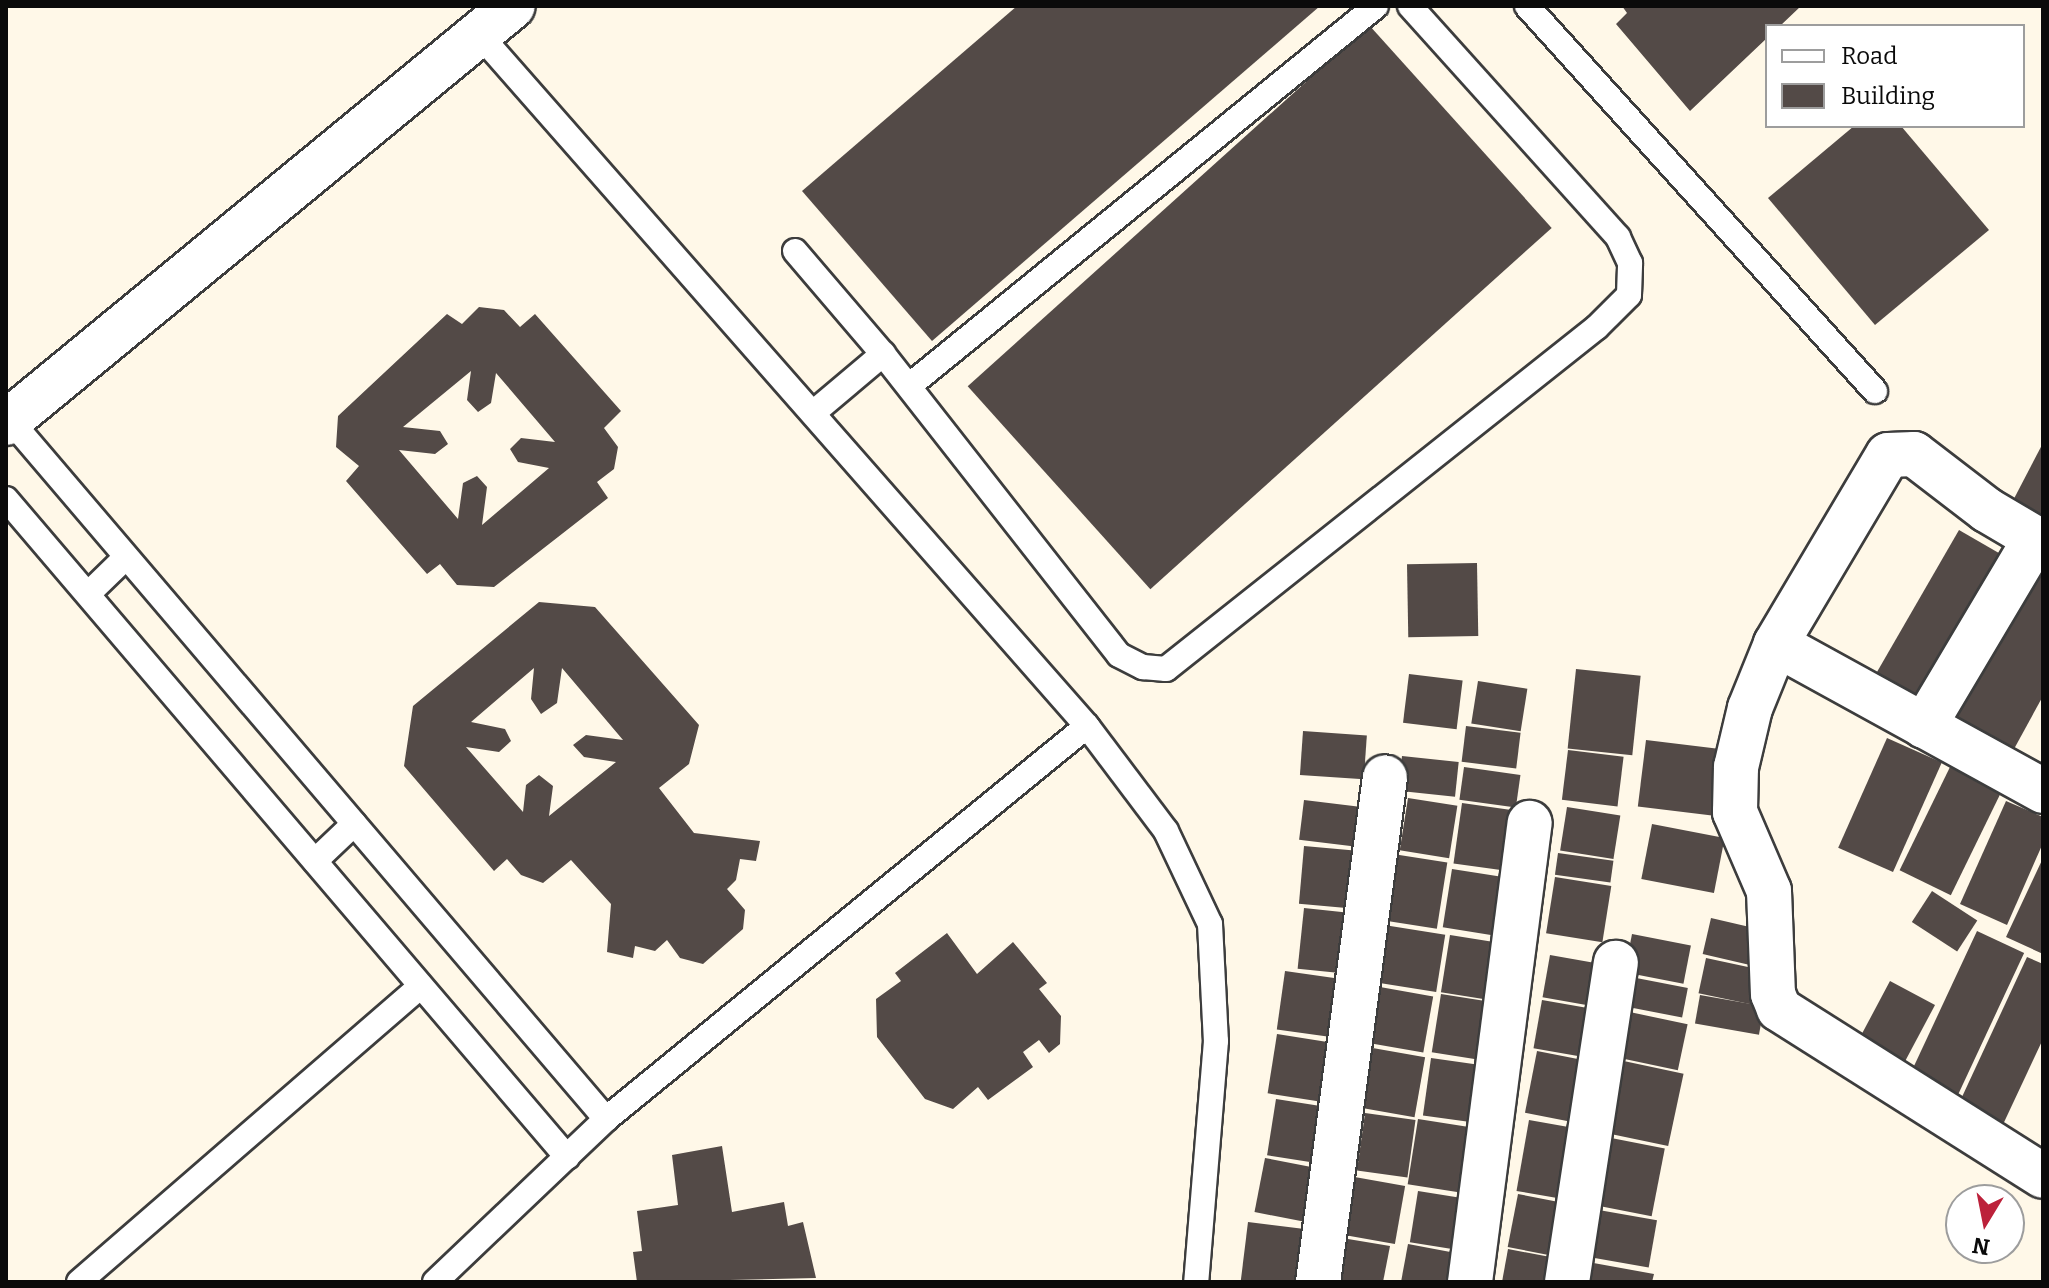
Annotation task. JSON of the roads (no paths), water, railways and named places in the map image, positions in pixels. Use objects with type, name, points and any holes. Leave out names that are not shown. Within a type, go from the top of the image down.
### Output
[{"type":"street","points":[[8,421],[513,6]]},
{"type":"street","points":[[1924,726],[2039,541],[1987,510],[1914,454],[1888,455],[1776,644],[1750,708],[1736,767],[1735,812],[1769,891],[1772,983],[1779,1009],[2043,1176]]},
{"type":"street","points":[[1776,644],[2043,791]]},
{"type":"street","points":[[1318,1282],[1385,777]]},
{"type":"street","points":[[1470,1282],[1530,823]]},
{"type":"street","points":[[1567,1282],[1616,963]]},
{"type":"lane","points":[[909,386],[1376,6]]},
{"type":"lane","points":[[795,251],[909,386],[1119,655],[1143,667],[1166,669],[1597,327],[1629,295],[1630,263],[1618,237],[1410,6]]},
{"type":"lane","points":[[1527,6],[1875,391]]},
{"type":"lane","points":[[479,34],[1087,726],[1166,831],[1210,924],[1216,1041],[1196,1282]]},
{"type":"lane","points":[[813,413],[883,354]]},
{"type":"lane","points":[[8,421],[606,1119]]},
{"type":"lane","points":[[6,499],[567,1157]]},
{"type":"lane","points":[[88,594],[126,557]]},
{"type":"lane","points":[[435,1282],[606,1119],[1087,726]]},
{"type":"lane","points":[[315,861],[354,824]]},
{"type":"lane","points":[[79,1282],[421,986]]}]
